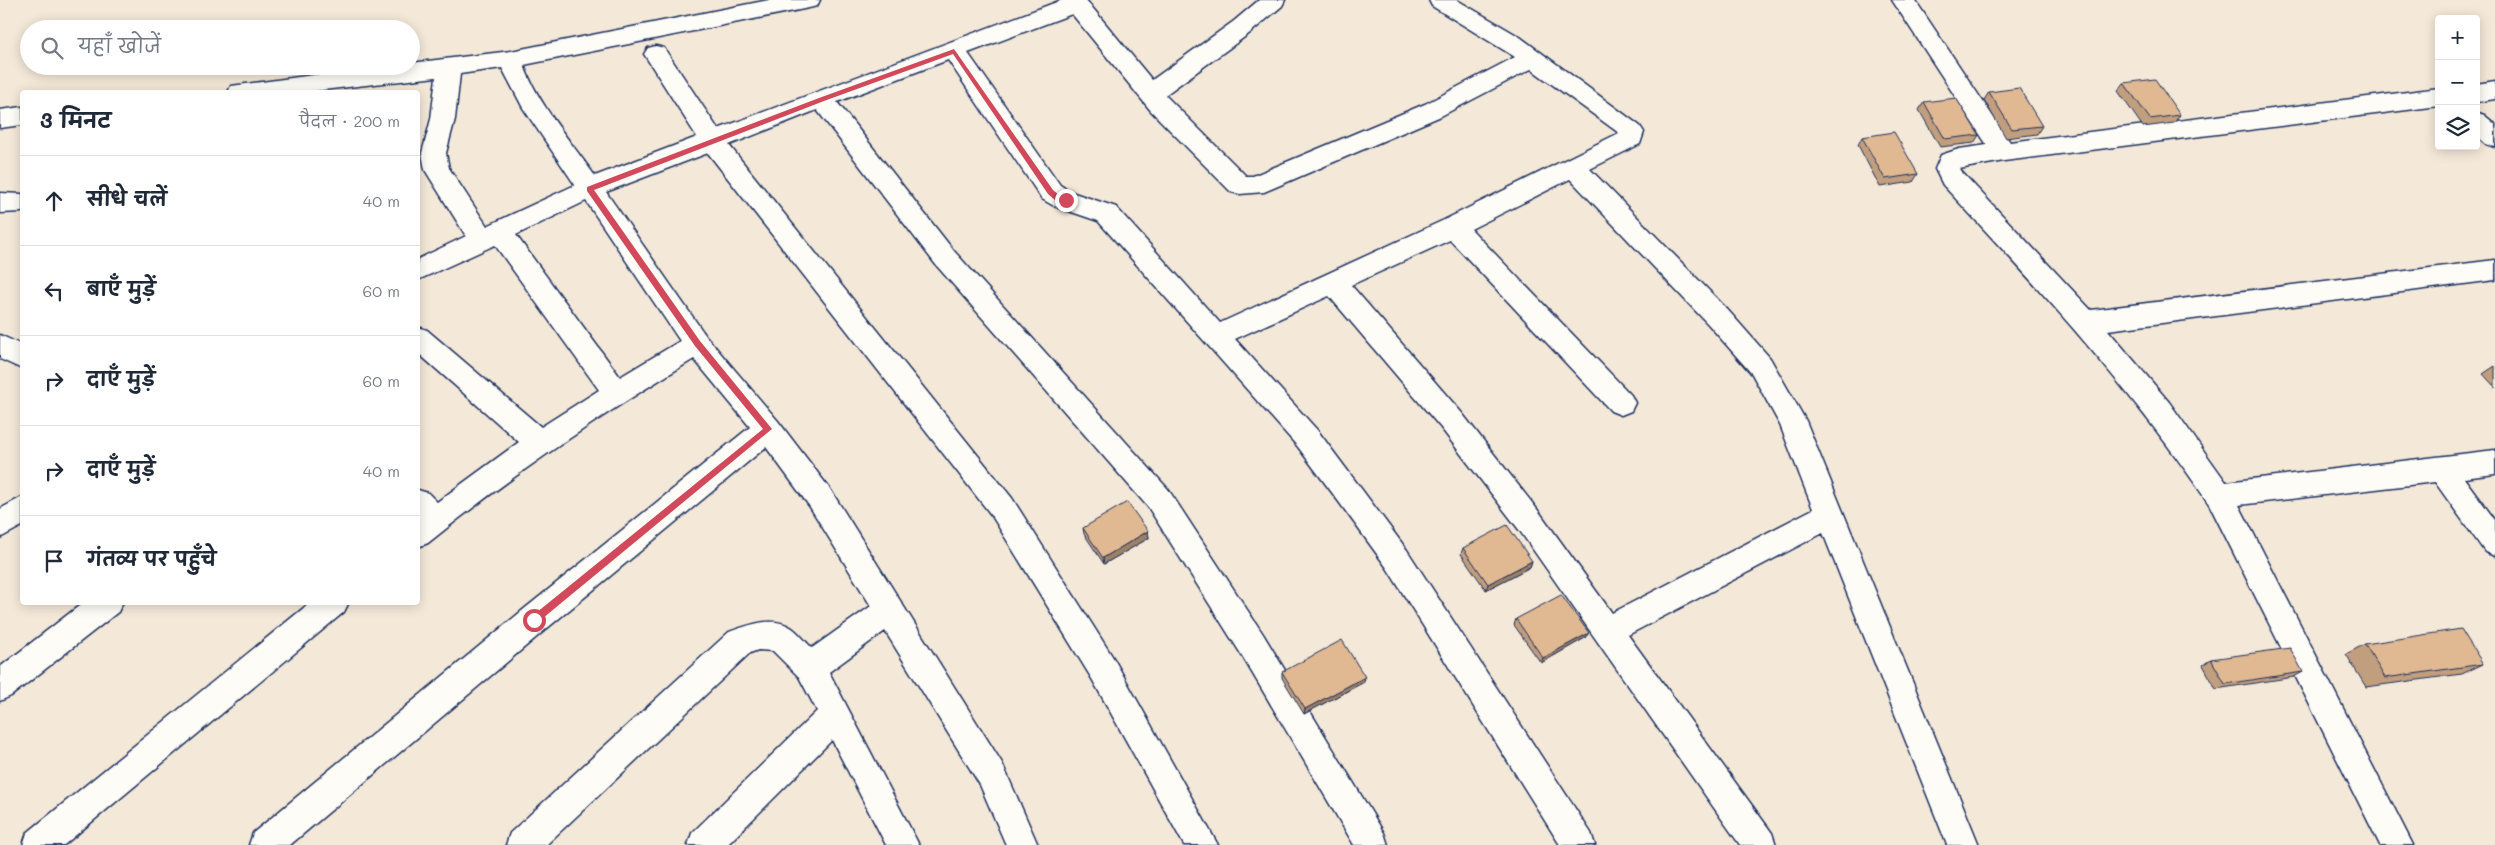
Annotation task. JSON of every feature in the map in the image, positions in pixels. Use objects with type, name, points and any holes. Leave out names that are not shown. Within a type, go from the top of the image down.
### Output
[{"type":"street","points":[[420,74],[449,66],[511,59],[809,0]]},
{"type":"street","points":[[1150,94],[1274,0]]},
{"type":"street","points":[[1217,336],[1332,281],[1453,227],[1627,142],[1631,138],[1632,132],[1626,126],[1512,42],[1440,0]]},
{"type":"street","points":[[1903,0],[2004,152]]},
{"type":"street","points":[[420,269],[589,189],[821,99],[954,51],[1074,2],[1150,94],[1236,182],[1248,186],[1255,185],[1325,157],[1414,118],[1533,58]]},
{"type":"street","points":[[954,51],[1050,192],[1057,198],[1094,207],[1108,214],[1308,439],[1397,559],[1578,845]]},
{"type":"street","points":[[656,54],[713,142],[1002,507],[1103,669],[1202,845]]},
{"type":"street","points":[[511,59],[518,78],[531,102],[697,344],[768,429],[820,498],[991,774],[1022,845]]},
{"type":"street","points":[[449,66],[443,119],[434,153],[437,170],[616,392]]},
{"type":"street","points":[[274,90],[384,83],[415,75]]},
{"type":"street","points":[[2480,92],[2495,90]]},
{"type":"street","points":[[2397,845],[2219,495],[2187,446],[2084,322],[1952,178],[1947,169],[1950,162],[1959,158],[2435,98]]},
{"type":"street","points":[[821,99],[945,258],[1158,498],[1252,644],[1372,845]]},
{"type":"street","points":[[0,119],[20,116]]},
{"type":"street","points":[[2480,125],[2495,138]]},
{"type":"street","points":[[1573,168],[1717,316],[1761,366],[1792,421],[1963,845]]},
{"type":"street","points":[[0,203],[20,203]]},
{"type":"street","points":[[1453,227],[1621,403]]},
{"type":"street","points":[[2084,322],[2495,270]]},
{"type":"street","points":[[1332,281],[1451,420],[1530,522],[1760,845]]},
{"type":"street","points":[[420,340],[540,443]]},
{"type":"street","points":[[423,518],[616,392],[697,344]]},
{"type":"street","points":[[0,346],[20,357]]},
{"type":"street","points":[[265,845],[534,620],[768,429]]},
{"type":"street","points":[[2219,495],[2495,462]]},
{"type":"street","points":[[2441,468],[2495,543]]},
{"type":"street","points":[[0,525],[20,511]]},
{"type":"street","points":[[1608,630],[1830,515]]},
{"type":"street","points":[[0,686],[104,605]]},
{"type":"street","points":[[39,845],[330,605]]},
{"type":"street","points":[[810,668],[890,610]]},
{"type":"street","points":[[522,845],[740,642],[758,636],[780,637],[810,668],[904,845]]},
{"type":"street","points":[[704,845],[835,715]]},
{"type":"building","points":[[2155,79],[2180,115],[2150,119],[2124,83]]},
{"type":"building","points":[[2019,88],[2042,126],[2012,129],[1989,92]]},
{"type":"building","points":[[1956,98],[1979,135],[1945,139],[1924,102]]},
{"type":"building","points":[[1894,132],[1918,174],[1885,179],[1862,137]]},
{"type":"building","points":[[1127,502],[1148,531],[1103,558],[1083,528]]},
{"type":"building","points":[[1507,525],[1532,561],[1488,584],[1463,548]]},
{"type":"building","points":[[1561,595],[1589,633],[1543,658],[1516,619]]},
{"type":"building","points":[[2461,629],[2483,664],[2385,678],[2365,644]]},
{"type":"building","points":[[1342,640],[1365,677],[1305,709],[1282,672]]},
{"type":"building","points":[[2290,648],[2303,672],[2225,684],[2211,659]]},
{"type":"route","points":[[534,620],[768,429],[697,344],[589,189],[821,99],[954,51],[1050,192],[1057,198],[1066,200]]}]
